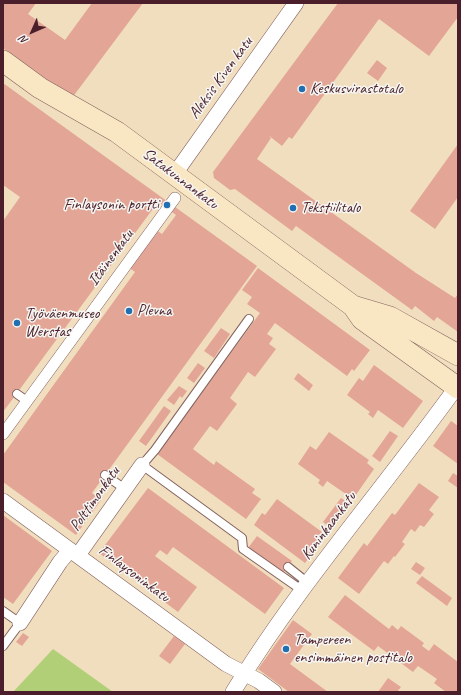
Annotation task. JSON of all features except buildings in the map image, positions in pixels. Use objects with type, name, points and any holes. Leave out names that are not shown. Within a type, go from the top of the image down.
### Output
[{"type":"main road","name":"Satakunnankatu","points":[[3,61],[40,88],[117,132],[353,306],[362,319],[458,387]]},
{"type":"main road","name":"Satakunnankatu","points":[[353,306],[390,317],[458,355]]},
{"type":"street","name":"Aleksis Kiven katu","points":[[174,175],[296,3]]},
{"type":"street","name":"Itäinenkatu","points":[[3,434],[174,198]]},
{"type":"street","name":"Kuninkaankatu","points":[[234,692],[306,587],[458,387]]},
{"type":"street","name":"Polttimonkatu","points":[[20,623],[60,562],[74,552],[125,489],[142,465]]},
{"type":"street","name":"Finlaysoninkatu","points":[[3,501],[226,664],[274,692]]},
{"type":"lane","points":[[249,319],[155,450],[142,465],[242,538],[243,548],[306,587]]},
{"type":"lane","points":[[17,394],[27,401]]},
{"type":"lane","points":[[106,475],[125,489]]},
{"type":"lane","points":[[288,567],[306,587]]},
{"type":"lane","points":[[3,611],[20,623],[3,646]]},
{"type":"green space","points":[[53,649],[113,692],[13,692]]},
{"type":"place","name":"Keskusvirastotalo","points":[[302,89]]},
{"type":"place","name":"Finlaysonin portti","points":[[167,205]]},
{"type":"place","name":"Tekstiilitalo","points":[[293,208]]},
{"type":"place","name":"Plevna","points":[[129,311]]},
{"type":"place","name":"Työväenmuseo Werstas","points":[[17,323]]},
{"type":"place","name":"Tampereen ensimmäinen postitalo","points":[[286,649]]}]
